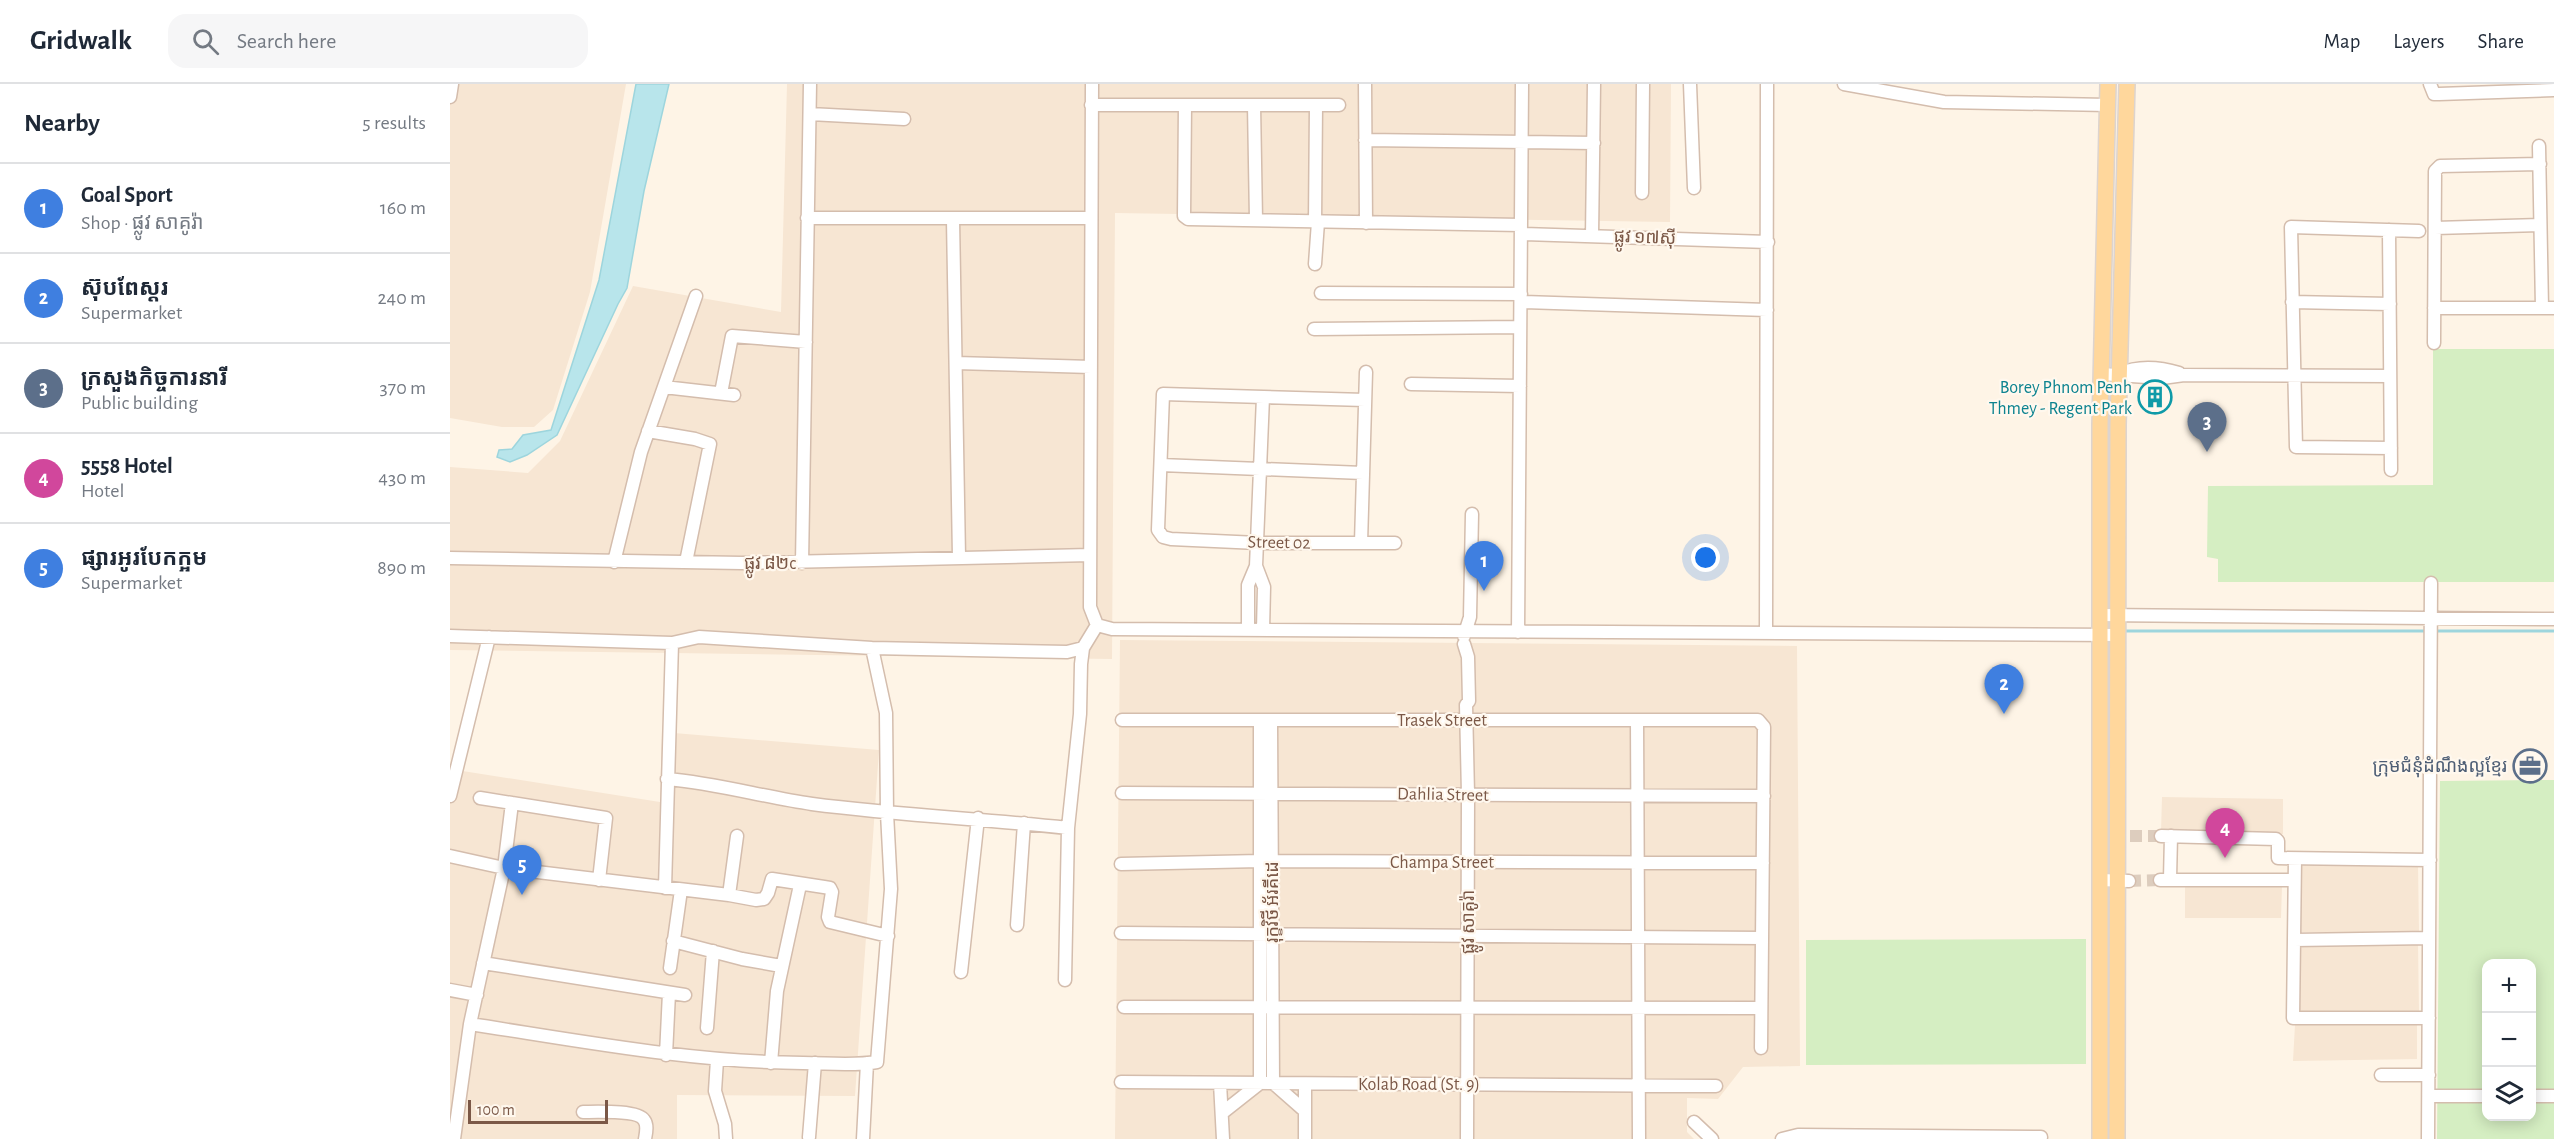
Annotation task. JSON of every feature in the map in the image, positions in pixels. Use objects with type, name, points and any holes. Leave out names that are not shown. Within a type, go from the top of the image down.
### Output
[{"type":"main road","points":[[2100,1139],[2101,374],[2108,84]]},
{"type":"main road","points":[[2117,1139],[2124,836],[2118,635],[2119,374],[2127,84]]},
{"type":"street","points":[[450,98],[452,84]]},
{"type":"street","points":[[802,563],[810,84]]},
{"type":"street","points":[[1092,84],[1090,607],[1097,625]]},
{"type":"street","points":[[1365,84],[1366,223]]},
{"type":"street","points":[[1518,632],[1522,84]]},
{"type":"street","points":[[1592,236],[1594,84]]},
{"type":"street","points":[[1642,193],[1643,84]]},
{"type":"street","points":[[1690,84],[1694,188]]},
{"type":"street","points":[[1766,633],[1767,84]]},
{"type":"street","points":[[1844,84],[1944,102],[2108,105]]},
{"type":"street","points":[[2430,84],[2430,90],[2434,94],[2554,90]]},
{"type":"street","points":[[1091,105],[1339,105]]},
{"type":"street","name":"ផ្លូវ ១៧ស៊ី","points":[[1185,105],[1184,216],[1188,219],[1521,229],[1592,236],[1768,242]]},
{"type":"street","points":[[1254,105],[1256,220]]},
{"type":"street","points":[[1315,264],[1316,105]]},
{"type":"street","points":[[810,114],[904,119]]},
{"type":"street","points":[[1365,140],[1594,143]]},
{"type":"street","points":[[2434,308],[2548,308],[2540,225],[2540,146]]},
{"type":"street","points":[[2434,343],[2435,171],[2440,166],[2540,164]]},
{"type":"street","points":[[807,218],[953,220],[1091,218]]},
{"type":"street","points":[[953,220],[958,557]]},
{"type":"street","points":[[2435,228],[2540,225]]},
{"type":"street","points":[[2391,448],[2296,447],[2290,227],[2419,231]]},
{"type":"street","points":[[2389,230],[2391,470]]},
{"type":"street","points":[[1321,293],[1521,298],[1767,310]]},
{"type":"street","points":[[614,562],[648,431],[696,297]]},
{"type":"street","points":[[2292,302],[2390,304]]},
{"type":"street","points":[[1314,328],[1520,327]]},
{"type":"street","points":[[721,393],[732,336],[806,342]]},
{"type":"street","points":[[956,363],[1091,367]]},
{"type":"street","points":[[1361,543],[1366,372]]},
{"type":"street","points":[[2101,374],[2162,378],[2184,375],[2390,376]]},
{"type":"street","points":[[1411,384],[1520,386]]},
{"type":"street","points":[[664,387],[734,395]]},
{"type":"street","points":[[1363,473],[1161,465],[1163,394],[1365,400]]},
{"type":"street","points":[[1248,630],[1248,585],[1256,566],[1258,543],[1263,397]]},
{"type":"street","points":[[648,431],[695,439],[710,444],[686,562]]},
{"type":"street","name":"Street 02","points":[[1161,465],[1158,530],[1163,537],[1258,543],[1395,543]]},
{"type":"street","name":"ផ្លូវ សាគូរ៉ា","points":[[1466,705],[1462,701],[1462,657],[1470,617],[1472,514]]},
{"type":"street","name":"ផ្លូវ ៨២c","points":[[450,558],[802,563],[1090,555]]},
{"type":"street","points":[[1256,566],[1264,587],[1263,630]]},
{"type":"street","points":[[2428,1139],[2431,583]]},
{"type":"street","points":[[2100,615],[2554,619]]},
{"type":"street","points":[[1097,625],[1112,629],[1263,630],[1464,638],[1518,632],[2118,635]]},
{"type":"street","points":[[1065,980],[1068,828],[1080,714],[1083,648],[1097,625]]},
{"type":"street","points":[[450,636],[672,643],[699,637],[872,648],[1067,652],[1083,648]]},
{"type":"street","points":[[450,796],[489,637]]},
{"type":"street","name":"ផ្លូវ សាគូរ៉ា","points":[[1464,638],[1468,657],[1469,701],[1466,705],[1467,1139]]},
{"type":"street","points":[[665,888],[672,643]]},
{"type":"street","points":[[470,1024],[666,1055],[717,1060],[877,1062],[891,889],[887,813],[886,713],[872,648]]},
{"type":"street","name":"Trasek Street","points":[[1122,720],[1758,720],[1764,727],[1764,796]]},
{"type":"street","points":[[1637,720],[1639,1139]]},
{"type":"street","name":"រុក្ខវិថី អ័រគីដេ","points":[[1266,721],[1267,1083]]},
{"type":"street","points":[[668,779],[712,784],[810,804],[887,813],[978,818],[1068,828]]},
{"type":"street","name":"Dahlia Street","points":[[1122,793],[1764,796]]},
{"type":"street","points":[[1761,1048],[1764,796]]},
{"type":"street","points":[[480,798],[606,818],[599,880]]},
{"type":"street","points":[[454,1139],[470,1024],[504,868],[512,803]]},
{"type":"street","points":[[961,972],[978,818]]},
{"type":"street","points":[[1017,925],[1024,823]]},
{"type":"street","points":[[729,895],[737,836]]},
{"type":"street","points":[[2277,880],[2278,841],[2276,839],[2166,836],[2165,880],[2277,880],[2294,880]]},
{"type":"street","points":[[450,856],[504,868],[756,900],[764,899],[772,879],[830,888],[832,892],[828,917],[830,922],[888,936]]},
{"type":"street","points":[[2278,858],[2430,860]]},
{"type":"street","points":[[2295,858],[2293,1018],[2429,1018]]},
{"type":"street","name":"Champa Street","points":[[1121,864],[1266,861],[1763,863]]},
{"type":"street","points":[[2100,880],[2123,881]]},
{"type":"street","points":[[771,1062],[773,1017],[781,966],[800,885]]},
{"type":"street","points":[[670,968],[681,890]]},
{"type":"street","points":[[1121,933],[1762,938]]},
{"type":"street","points":[[2294,940],[2429,938]]},
{"type":"street","points":[[673,941],[781,966]]},
{"type":"street","points":[[707,1028],[713,951]]},
{"type":"street","points":[[483,963],[685,995]]},
{"type":"street","points":[[450,990],[477,995]]},
{"type":"street","points":[[666,1055],[669,993]]},
{"type":"street","points":[[1124,1007],[1761,1008]]},
{"type":"street","points":[[717,1060],[715,1091],[725,1124],[726,1139]]},
{"type":"street","points":[[809,1137],[815,1063]]},
{"type":"street","points":[[863,1139],[867,1063]]},
{"type":"street","points":[[2380,1075],[2429,1075]]},
{"type":"street","name":"Kolab Road (St. 9)","points":[[1121,1082],[1716,1086]]},
{"type":"street","points":[[1220,1083],[1223,1139]]},
{"type":"street","points":[[1222,1113],[1267,1083],[1305,1111]]},
{"type":"street","points":[[1305,1084],[1305,1139]]},
{"type":"street","points":[[2429,1096],[2482,1096]]},
{"type":"street","points":[[2536,1096],[2554,1096]]},
{"type":"street","points":[[583,1112],[640,1116],[646,1128],[645,1139]]},
{"type":"street","points":[[1694,1122],[1712,1139]]},
{"type":"street","points":[[1782,1139],[1798,1135],[2041,1137]]},
{"type":"shaded area","points":[[450,84],[626,84],[590,292],[553,410],[534,427],[502,427],[450,418]]},
{"type":"shaded area","points":[[787,84],[1671,84],[1670,222],[1115,213],[1112,659],[450,650],[450,467],[528,473],[560,441],[633,286],[781,312]]},
{"type":"shaded area","points":[[1120,640],[1797,646],[1800,1066],[1743,1067],[1718,1099],[1687,1098],[1687,1132],[1694,1139],[1115,1139]]},
{"type":"shaded area","points":[[662,732],[879,750],[855,1096],[677,1095],[677,1139],[450,1139],[450,769],[660,802]]},
{"type":"shaded area","points":[[2162,797],[2283,799],[2283,834],[2161,832]]},
{"type":"shaded area","points":[[2300,865],[2418,865],[2419,932],[2299,932]]},
{"type":"shaded area","points":[[2185,885],[2282,886],[2281,918],[2185,918]]},
{"type":"shaded area","points":[[2418,943],[2419,1012],[2299,1012],[2299,944]]},
{"type":"shaded area","points":[[2417,1023],[2417,1059],[2293,1061],[2295,1025]]},
{"type":"green space","points":[[2433,349],[2554,349],[2554,582],[2218,582],[2218,559],[2207,557],[2208,486],[2433,485]]},
{"type":"green space","points":[[2554,780],[2554,1139],[2437,1139],[2440,781]]},
{"type":"green space","points":[[2086,939],[2086,1064],[1806,1065],[1806,940]]},
{"type":"water","points":[[636,84],[669,84],[644,191],[627,288],[557,435],[527,455],[510,462],[497,457],[499,450],[512,449],[523,435],[551,430],[599,280]]},
{"type":"waterway","points":[[2126,631],[2426,631]]},
{"type":"waterway","points":[[2433,631],[2554,631]]},
{"type":"tunnel","points":[[2130,836],[2161,836]]},
{"type":"tunnel","points":[[2129,881],[2160,880]]},
{"type":"place","name":"Borey Phnom Penh Thmey - Regent Park","points":[[2155,397]]},
{"type":"place","name":"ក្រសួងកិច្ចការនារី","points":[[2207,452]]},
{"type":"place","name":"Goal Sport","points":[[1484,591]]},
{"type":"place","name":"ស៊ុបពែស្តរ","points":[[2004,714]]},
{"type":"place","name":"ក្រុមជំនុំដំណឹងល្អខ្មែរ","points":[[2530,766]]},
{"type":"place","name":"5558 Hotel","points":[[2225,858]]},
{"type":"place","name":"ផ្សារអូរបែកក្អម","points":[[522,895]]}]
